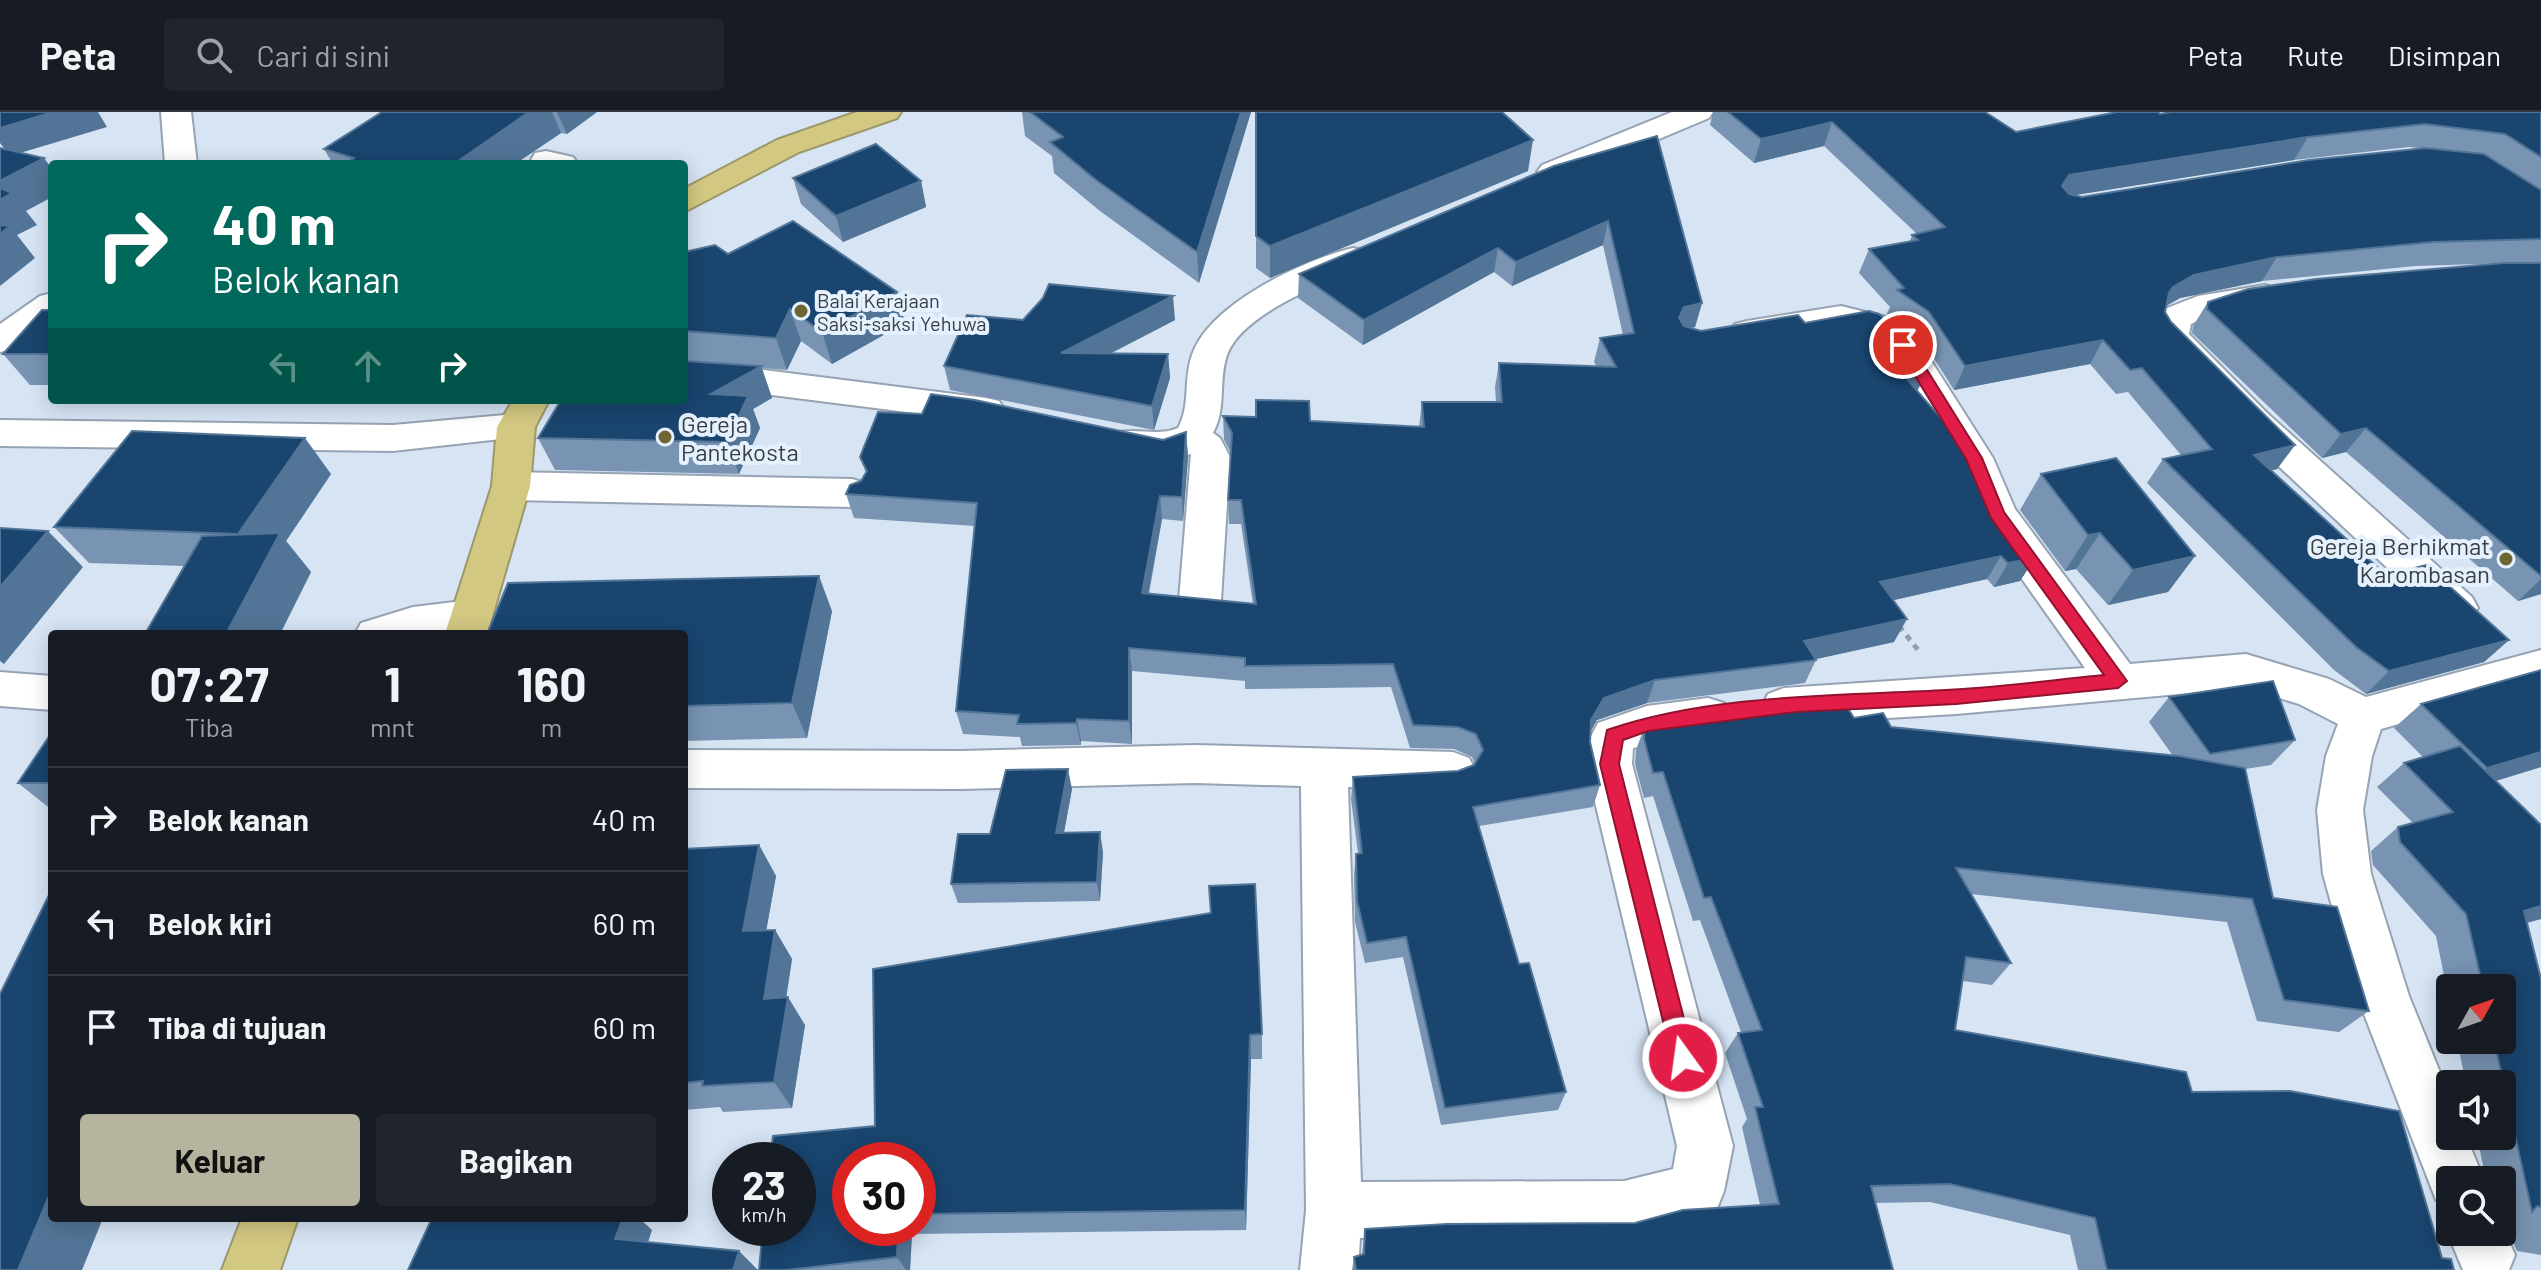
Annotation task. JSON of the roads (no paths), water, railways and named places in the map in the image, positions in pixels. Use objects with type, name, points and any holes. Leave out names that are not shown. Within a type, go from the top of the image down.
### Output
[{"type":"highway","points":[[688,196],[788,146],[886,112]]},
{"type":"highway","points":[[469,625],[511,486],[524,414]]},
{"type":"highway","points":[[251,1270],[269,1222]]},
{"type":"street","points":[[176,112],[181,160]]},
{"type":"street","points":[[1519,186],[1698,112]]},
{"type":"street","points":[[1095,435],[1166,448],[1192,437],[1208,400],[1209,355],[1229,325],[1246,311],[1379,247]]},
{"type":"street","points":[[2304,291],[2198,307],[2174,318],[2171,336],[2254,422],[2487,635],[2534,669]]},
{"type":"street","points":[[0,341],[48,307]]},
{"type":"street","points":[[1708,338],[1841,317],[1882,327],[1903,345],[1974,458],[1997,514],[2118,681]]},
{"type":"street","points":[[688,377],[764,382],[981,409],[1024,418]]},
{"type":"street","points":[[0,433],[393,438],[524,414]]},
{"type":"street","points":[[1192,437],[1207,447],[1211,457],[1200,600]]},
{"type":"street","points":[[511,486],[852,493]]},
{"type":"street","points":[[389,630],[413,623],[469,625]]},
{"type":"street","points":[[1334,1210],[1624,1209],[1696,1191],[1705,1146],[1609,764],[1614,736],[1647,724],[1796,705],[1956,697],[2246,671],[2313,691],[2363,716],[2534,669]]},
{"type":"street","points":[[0,689],[48,693]]},
{"type":"street","points":[[2363,716],[2349,756],[2340,810],[2347,874],[2383,996],[2450,1166]]},
{"type":"street","points":[[688,769],[961,770],[1195,764],[1453,771]]},
{"type":"street","points":[[1324,769],[1334,1210],[1329,1270]]},
{"type":"place","name":"Balai Kerajaan Saksi-saksi Yehuwa","points":[[801,311]]},
{"type":"place","name":"Gereja Pantekosta","points":[[665,437]]},
{"type":"place","name":"Gereja Berhikmat Karombasan","points":[[2506,559]]}]
